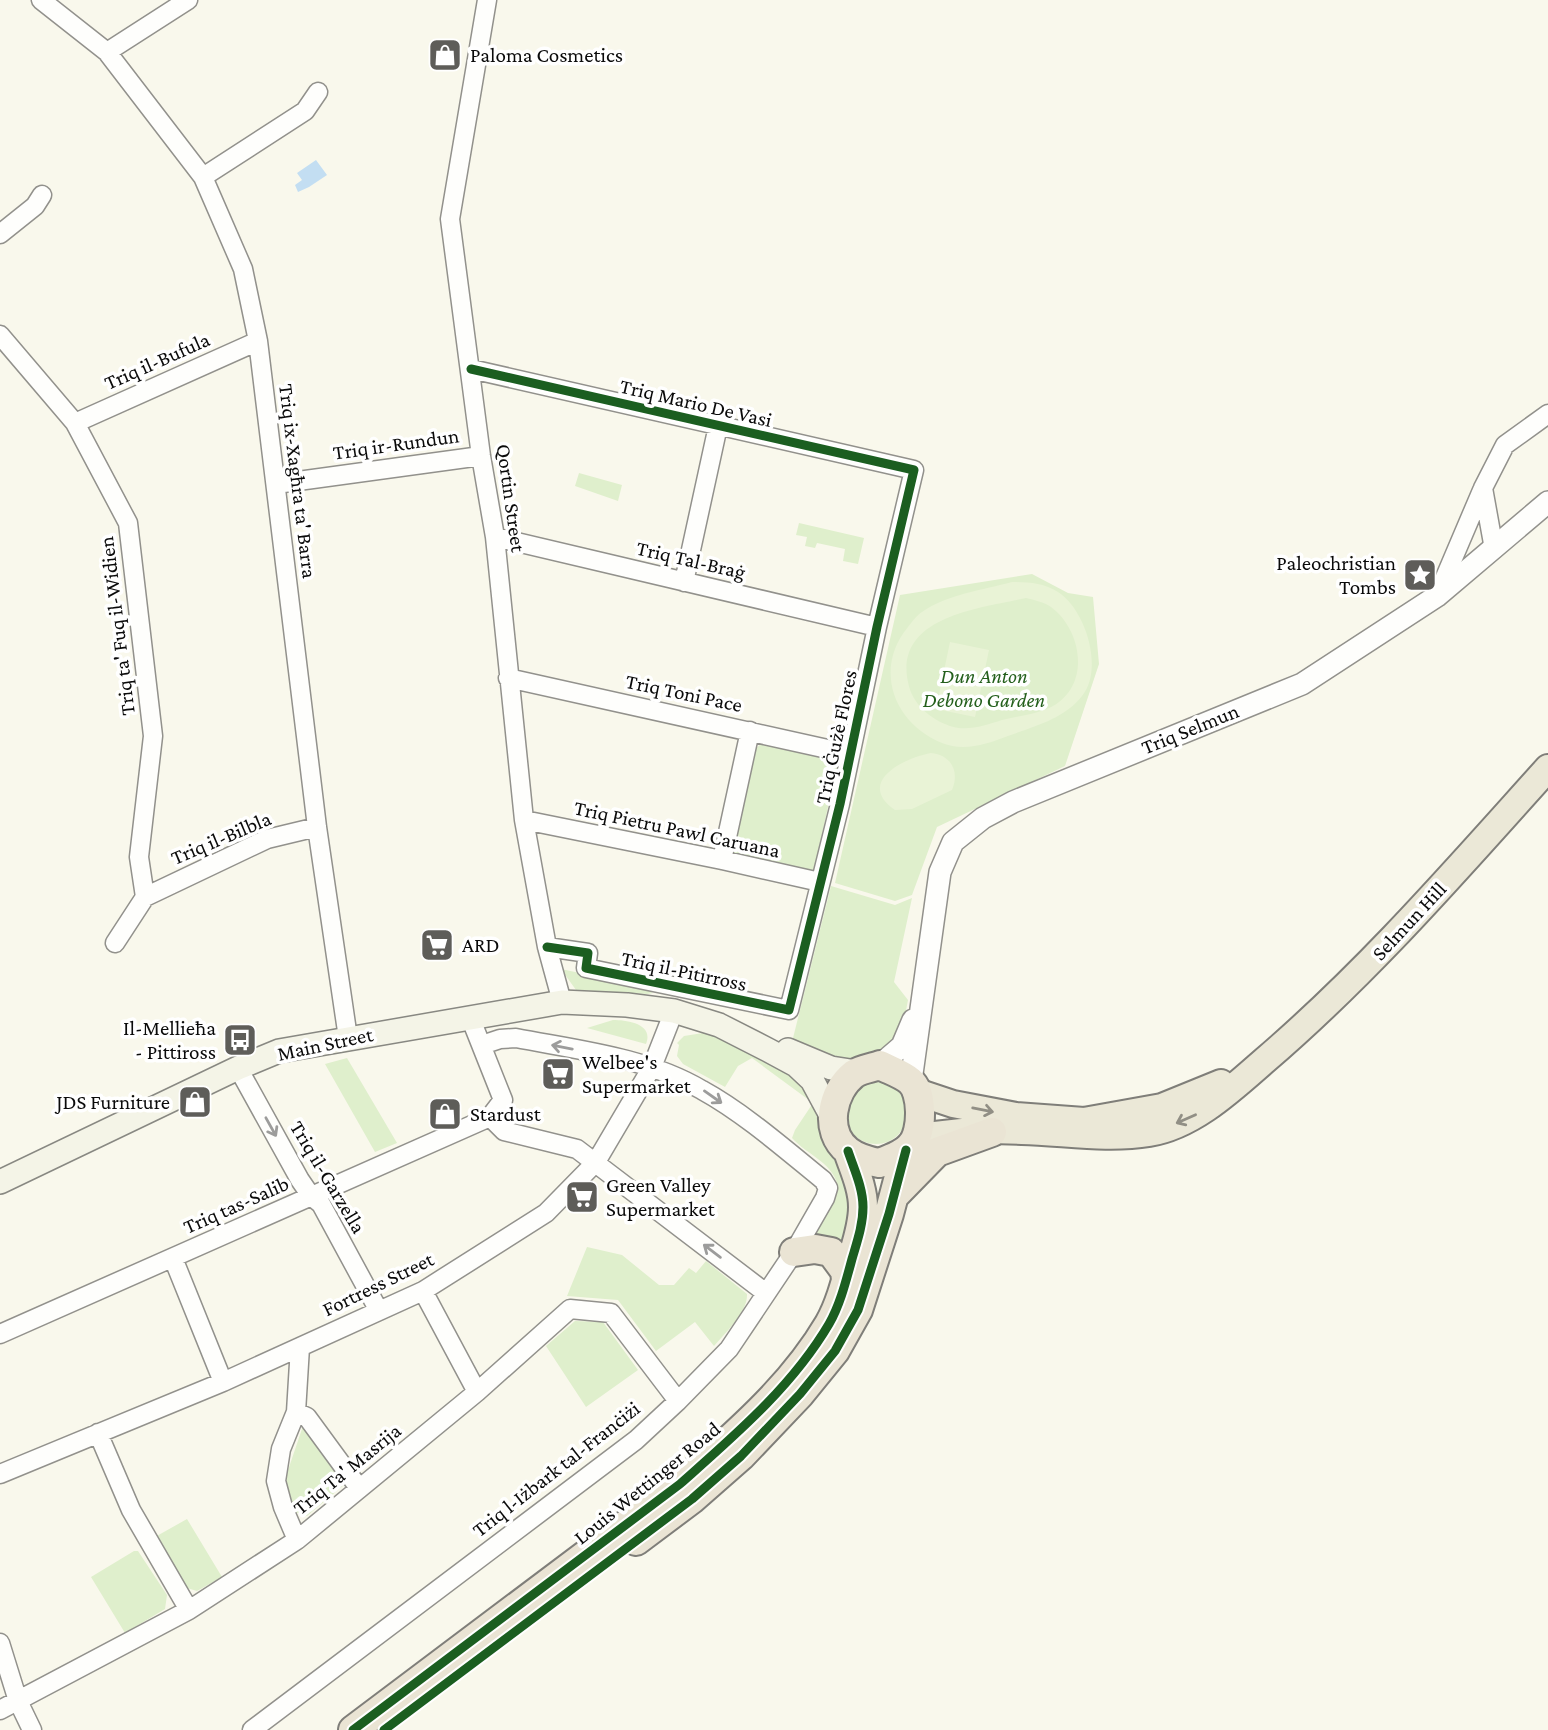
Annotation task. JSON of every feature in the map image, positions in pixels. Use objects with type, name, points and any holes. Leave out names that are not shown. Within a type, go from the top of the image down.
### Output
[{"type":"highway","points":[[868,1069],[914,1087],[921,1107],[911,1144],[879,1163],[848,1151],[836,1132],[832,1117],[835,1100],[842,1085],[868,1069]]},
{"type":"highway","points":[[893,1196],[937,1152],[992,1132]]},
{"type":"highway","name":"Louis Wettinger Road","points":[[384,1730],[692,1499],[769,1428],[835,1351],[858,1310],[911,1144]]},
{"type":"highway","name":"Louis Wettinger Road","points":[[353,1730],[680,1483],[727,1443],[778,1393],[830,1322],[846,1280],[862,1223],[863,1205],[859,1182],[848,1151]]},
{"type":"highway","points":[[794,1252],[815,1249],[831,1252],[845,1271],[846,1280]]},
{"type":"main road","name":"Selmun Hill","points":[[911,1144],[950,1132],[1019,1131],[1111,1136],[1152,1133],[1191,1117],[1223,1097],[1315,1017],[1374,958],[1548,768]]},
{"type":"main road","name":"Main Street","points":[[0,1182],[279,1051],[562,1002],[627,1005],[674,1011],[696,1010],[831,1068],[868,1069]]},
{"type":"main road","name":"Main Street","points":[[674,1011],[719,1025],[796,1065],[812,1080],[832,1117]]},
{"type":"main road","name":"Selmun Hill","points":[[914,1087],[953,1104],[1016,1116],[1084,1121],[1162,1107],[1216,1086],[1260,1064]]},
{"type":"street","name":"Triq ix-Xagħra ta' Barra","points":[[41,0],[107,52],[203,177],[243,269],[258,341],[317,827],[348,1038]]},
{"type":"street","points":[[107,52],[188,0]]},
{"type":"street","name":"Qortin Street","points":[[487,0],[450,219],[481,456],[495,537],[524,820],[547,947],[562,1002]]},
{"type":"street","points":[[203,177],[305,111],[318,92]]},
{"type":"street","points":[[0,234],[35,206],[42,195]]},
{"type":"street","name":"Triq ta' Fuq il-Widien","points":[[0,335],[75,422],[128,523],[153,736],[139,857],[145,897]]},
{"type":"street","name":"Triq il-Bufula","points":[[75,422],[258,341]]},
{"type":"street","name":"Triq Mario De Vasi","points":[[471,369],[914,470]]},
{"type":"street","points":[[1437,596],[1483,488],[1505,445],[1548,414]]},
{"type":"street","points":[[684,582],[718,426]]},
{"type":"street","name":"Triq ir-Rundun","points":[[276,484],[481,456]]},
{"type":"street","name":"Triq Ġużè Flores","points":[[789,1010],[914,470]]},
{"type":"street","points":[[1483,488],[1494,549]]},
{"type":"street","name":"Triq Selmun","points":[[914,1087],[921,1001],[940,872],[953,842],[966,829],[1013,802],[1302,684],[1437,596],[1548,502]]},
{"type":"street","name":"Triq Tal-Braġ","points":[[495,537],[877,627]]},
{"type":"street","name":"Triq Toni Pace","points":[[508,678],[850,754]]},
{"type":"street","points":[[722,860],[750,731]]},
{"type":"street","name":"Triq Pietru Pawl Caruana","points":[[524,820],[820,882]]},
{"type":"street","name":"Triq il-Bilbla","points":[[145,897],[267,839],[317,827]]},
{"type":"street","points":[[115,943],[145,897]]},
{"type":"street","name":"Triq il-Pitirross","points":[[547,947],[588,953],[586,968],[789,1010]]},
{"type":"street","name":"Triq Selmun","points":[[868,1069],[902,1046],[921,1001]]},
{"type":"street","name":"Fortress Street","points":[[0,1474],[223,1382],[423,1291],[546,1213],[596,1162],[652,1067],[674,1011]]},
{"type":"street","points":[[470,1017],[503,1100],[490,1117],[504,1131],[577,1149],[766,1293]]},
{"type":"street","points":[[482,1045],[500,1039],[516,1038],[652,1067]]},
{"type":"street","name":"Triq l-Iżbark tal-Franċiżi","points":[[251,1730],[636,1440],[729,1349],[794,1252],[825,1198],[828,1188],[823,1180],[776,1141],[702,1089],[652,1067]]},
{"type":"street","name":"Triq il-Garzella","points":[[238,1068],[311,1196],[321,1204],[379,1311]]},
{"type":"street","name":"Triq tas-Salib","points":[[2,1327],[173,1258],[490,1117]]},
{"type":"street","points":[[173,1258],[223,1382]]},
{"type":"street","points":[[423,1291],[477,1392]]},
{"type":"street","name":"Triq Ta' Masrija","points":[[0,1710],[189,1610],[297,1540],[477,1392],[570,1309],[611,1313],[678,1401]]},
{"type":"street","points":[[297,1540],[283,1507],[276,1481],[281,1449],[296,1412],[300,1347]]},
{"type":"street","points":[[296,1412],[307,1418],[359,1488]]},
{"type":"street","points":[[98,1433],[131,1510],[189,1610]]},
{"type":"street","points":[[0,1643],[18,1701],[32,1730]]},
{"type":"green space","points":[[579,473],[622,485],[618,501],[575,486]]},
{"type":"green space","points":[[799,523],[864,538],[858,564],[843,561],[845,549],[817,543],[815,548],[805,546],[807,537],[796,535]]},
{"type":"green space","name":"Dun Anton Debono Garden","points":[[1032,574],[1068,593],[1093,597],[1099,664],[1065,766],[937,827],[912,895],[895,901],[835,883],[900,595]]},
{"type":"green space","points":[[1012,582],[1053,589],[1077,612],[1089,641],[1091,671],[1088,685],[1082,696],[1067,711],[1039,725],[975,746],[959,747],[942,743],[912,723],[894,694],[892,660],[897,643],[916,617],[932,606],[954,597]],"holes":[[[1026,598],[1048,605],[1062,617],[1070,629],[1078,657],[1077,671],[1065,696],[1053,706],[1041,711],[970,728],[950,726],[923,710],[913,697],[908,682],[907,660],[914,642],[927,629],[945,619]]]},
{"type":"green space","points":[[950,642],[989,650],[975,717],[936,709]]},
{"type":"green space","points":[[765,741],[839,757],[813,875],[728,857],[751,752]]},
{"type":"green space","points":[[931,753],[944,757],[952,765],[955,776],[952,790],[912,809],[895,810],[884,800],[880,790],[882,781],[897,766]]},
{"type":"green space","points":[[831,886],[895,905],[912,898],[894,982],[908,1000],[902,1032],[881,1055],[843,1063],[791,1046]]},
{"type":"green space","points":[[561,969],[636,985],[653,993],[576,990]]},
{"type":"green space","points":[[613,1020],[638,1024],[646,1032],[646,1044],[587,1028]]},
{"type":"green space","points":[[703,1033],[720,1035],[807,1083],[852,1187],[851,1250],[809,1240],[838,1189],[827,1166],[792,1138],[813,1103],[752,1058],[738,1066],[725,1087],[683,1064],[677,1056],[677,1043],[684,1036]]},
{"type":"green space","points":[[347,1058],[397,1143],[375,1152],[325,1064]]},
{"type":"green space","points":[[870,1082],[882,1082],[898,1091],[905,1101],[905,1125],[898,1135],[882,1144],[870,1144],[859,1139],[850,1130],[845,1119],[845,1107],[850,1096],[859,1087]]},
{"type":"green space","points":[[587,1247],[622,1255],[659,1285],[674,1285],[689,1268],[696,1273],[706,1261],[747,1294],[744,1308],[714,1346],[695,1322],[656,1351],[618,1300],[567,1296]]},
{"type":"green space","points":[[575,1321],[603,1322],[638,1370],[586,1407],[546,1346]]},
{"type":"green space","points":[[303,1426],[351,1479],[307,1516],[295,1512],[285,1479]]},
{"type":"green space","points":[[187,1519],[222,1577],[197,1591],[187,1588],[155,1537]]},
{"type":"green space","points":[[138,1551],[167,1595],[165,1609],[125,1633],[91,1577]]},
{"type":"water","points":[[316,160],[327,175],[298,192],[295,185],[302,180],[297,173]]},
{"type":"cycle path","points":[[471,369],[914,470],[877,627],[840,804],[789,1010],[586,968],[588,953],[547,947]]},
{"type":"cycle path","points":[[384,1730],[692,1499],[741,1456],[800,1394],[835,1351],[858,1310],[889,1214],[906,1150]]},
{"type":"cycle path","points":[[353,1730],[680,1484],[761,1410],[798,1369],[833,1317],[859,1233],[863,1200],[848,1151]]},
{"type":"place","name":"Paloma Cosmetics","points":[[445,55]]},
{"type":"place","name":"Paleochristian Tombs","points":[[1420,575]]},
{"type":"place","name":"ARD","points":[[437,945]]},
{"type":"place","name":"Il-Mellieħa - Pittiross","points":[[240,1040]]},
{"type":"place","name":"Welbee's Supermarket","points":[[558,1074]]},
{"type":"place","name":"JDS Furniture","points":[[195,1102]]},
{"type":"place","name":"Stardust","points":[[445,1114]]},
{"type":"place","name":"Green Valley Supermarket","points":[[582,1197]]}]
